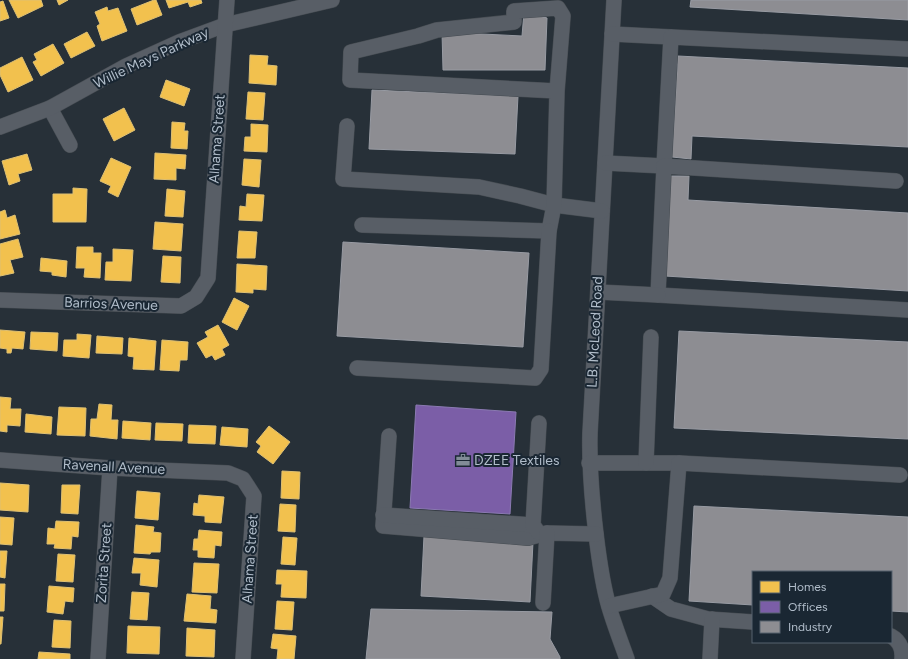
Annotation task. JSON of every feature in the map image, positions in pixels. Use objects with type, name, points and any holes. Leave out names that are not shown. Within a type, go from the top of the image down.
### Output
[{"type":"street","name":"Alhama Street","points":[[208,278],[227,0]]},
{"type":"street","name":"Willie Mays Parkway","points":[[0,128],[50,108],[126,66],[179,42],[225,25],[332,0]]},
{"type":"street","name":"L.B. McLeod Road","points":[[614,0],[589,463],[591,495],[600,562],[609,606],[627,659]]},
{"type":"street","points":[[357,368],[535,378],[540,369],[549,231],[554,205],[557,91],[562,16],[558,8],[514,11],[514,22],[437,30],[351,52],[350,80],[557,91]]},
{"type":"street","points":[[612,34],[908,49]]},
{"type":"street","points":[[658,295],[671,37]]},
{"type":"street","points":[[50,108],[70,145]]},
{"type":"street","points":[[348,126],[343,179],[479,187],[554,205],[602,211]]},
{"type":"street","points":[[605,163],[896,181]]},
{"type":"street","points":[[362,225],[549,231]]},
{"type":"street","name":"Barrios Avenue","points":[[0,300],[181,306],[196,297],[208,278]]},
{"type":"street","points":[[598,292],[908,310]]},
{"type":"street","points":[[646,463],[651,336]]},
{"type":"street","points":[[539,423],[540,531],[543,603]]},
{"type":"street","points":[[389,436],[383,526],[528,538],[540,531],[596,534]]},
{"type":"street","name":"Ravenall Avenue","points":[[0,460],[110,468],[228,473]]},
{"type":"street","points":[[589,463],[679,464],[900,475]]},
{"type":"street","points":[[609,606],[663,594],[670,578],[679,464]]},
{"type":"street","name":"Zorita Street","points":[[98,659],[110,468]]},
{"type":"street","name":"Alhama Street","points":[[228,473],[243,478],[254,496],[243,659]]},
{"type":"street","points":[[652,596],[671,609],[712,619],[752,622]]},
{"type":"street","points":[[710,659],[712,619]]},
{"type":"street","points":[[892,637],[898,642],[902,652],[902,659]]},
{"type":"building: Homes","points":[[9,0],[41,0],[43,6],[18,18]]},
{"type":"building: Homes","points":[[57,0],[68,0],[59,5]]},
{"type":"building: Homes","points":[[156,0],[162,15],[137,25],[131,9]]},
{"type":"building: Homes","points":[[166,0],[201,0],[202,3],[190,7],[188,2],[169,8]]},
{"type":"building: Homes","points":[[3,1],[9,18],[0,21],[0,2]]},
{"type":"building: Homes","points":[[107,7],[108,11],[118,8],[127,31],[102,41],[97,26],[100,24],[95,12]]},
{"type":"building: Homes","points":[[87,32],[95,46],[71,58],[64,44]]},
{"type":"building: Homes","points":[[53,44],[64,63],[41,76],[33,62],[37,60],[34,54]]},
{"type":"building: Homes","points":[[250,55],[268,56],[267,65],[277,66],[276,85],[249,83]]},
{"type":"building: Homes","points":[[22,57],[33,80],[8,92],[0,75],[0,68]]},
{"type":"building: Homes","points":[[166,80],[190,89],[184,106],[160,97]]},
{"type":"building: Homes","points":[[248,92],[265,93],[263,120],[246,119]]},
{"type":"building: Homes","points":[[124,108],[135,130],[114,141],[103,119]]},
{"type":"building: Homes","points":[[172,122],[185,123],[184,131],[188,131],[187,149],[171,148]]},
{"type":"building: Homes","points":[[251,124],[268,125],[267,152],[244,151],[245,137],[251,137]]},
{"type":"building: Homes","points":[[155,153],[186,155],[185,169],[176,168],[176,180],[154,179]]},
{"type":"building: Homes","points":[[27,154],[32,170],[18,174],[20,181],[9,185],[2,161]]},
{"type":"building: Homes","points":[[111,158],[131,167],[118,197],[108,192],[111,186],[100,181]]},
{"type":"building: Homes","points":[[244,159],[261,160],[259,187],[242,185]]},
{"type":"building: Homes","points":[[73,188],[87,189],[86,222],[53,222],[53,194],[73,194]]},
{"type":"building: Homes","points":[[167,189],[185,191],[183,217],[165,216]]},
{"type":"building: Homes","points":[[247,194],[264,195],[262,221],[239,220],[240,206],[246,207]]},
{"type":"building: Homes","points":[[5,210],[7,218],[15,215],[20,234],[0,239],[0,212]]},
{"type":"building: Homes","points":[[155,222],[183,224],[181,251],[153,249]]},
{"type":"building: Homes","points":[[239,231],[257,232],[255,258],[237,258]]},
{"type":"building: Homes","points":[[18,239],[23,257],[10,260],[14,273],[0,276],[0,244]]},
{"type":"building: Homes","points":[[77,247],[93,247],[93,253],[101,253],[100,278],[84,277],[85,268],[76,268]]},
{"type":"building: Homes","points":[[113,249],[133,250],[131,281],[105,280],[106,262],[113,262]]},
{"type":"building: Homes","points":[[163,256],[181,257],[180,283],[161,282]]},
{"type":"building: Homes","points":[[41,258],[67,261],[66,277],[52,275],[52,272],[40,271]]},
{"type":"building: Homes","points":[[237,264],[267,266],[266,290],[253,289],[253,293],[236,292]]},
{"type":"building: Homes","points":[[234,298],[249,306],[237,330],[222,322]]},
{"type":"building: Homes","points":[[218,325],[229,345],[222,349],[225,355],[215,360],[212,355],[206,358],[197,343],[208,337],[205,332]]},
{"type":"building: Homes","points":[[0,330],[25,332],[23,349],[12,348],[11,353],[7,353],[7,349],[0,348]]},
{"type":"building: Homes","points":[[31,332],[58,333],[57,351],[30,349]]},
{"type":"building: Homes","points":[[77,334],[91,335],[89,358],[63,356],[64,340],[77,340]]},
{"type":"building: Homes","points":[[97,336],[123,338],[122,354],[96,353]]},
{"type":"building: Homes","points":[[129,338],[156,341],[154,370],[133,369],[134,357],[128,356]]},
{"type":"building: Homes","points":[[162,340],[188,342],[187,360],[180,360],[179,371],[160,370]]},
{"type":"building: Homes","points":[[0,397],[11,398],[10,409],[21,409],[20,426],[7,425],[7,432],[0,431]]},
{"type":"building: Homes","points":[[99,404],[112,405],[111,420],[118,420],[117,439],[90,436],[91,419],[97,419]]},
{"type":"building: Homes","points":[[59,407],[86,408],[85,436],[57,435]]},
{"type":"building: Homes","points":[[26,414],[52,417],[51,434],[25,432]]},
{"type":"building: Homes","points":[[123,421],[151,423],[150,440],[122,438]]},
{"type":"building: Homes","points":[[156,423],[183,424],[182,441],[155,440]]},
{"type":"building: Homes","points":[[189,425],[216,426],[215,444],[188,443]]},
{"type":"building: Homes","points":[[269,426],[290,442],[273,464],[257,452],[261,446],[256,442]]},
{"type":"building: Homes","points":[[222,427],[248,429],[247,447],[220,445]]},
{"type":"building: Homes","points":[[282,471],[300,472],[299,499],[281,498]]},
{"type":"building: Homes","points":[[0,483],[29,485],[28,512],[0,510]]},
{"type":"building: Homes","points":[[62,485],[80,485],[78,514],[61,513]]},
{"type":"building: Homes","points":[[137,491],[160,493],[158,520],[135,518]]},
{"type":"building: Homes","points":[[199,495],[224,497],[221,523],[205,522],[205,516],[193,515],[194,503],[198,504]]},
{"type":"building: Homes","points":[[280,504],[296,505],[295,532],[278,531]]},
{"type":"building: Homes","points":[[0,517],[14,518],[12,545],[0,544]]},
{"type":"building: Homes","points":[[56,521],[79,522],[78,537],[72,536],[71,549],[54,548],[55,544],[47,544],[48,528],[55,529]]},
{"type":"building: Homes","points":[[136,525],[154,527],[153,532],[161,533],[160,552],[151,552],[150,554],[134,553]]},
{"type":"building: Homes","points":[[199,530],[222,532],[221,546],[215,545],[214,558],[198,557],[198,550],[193,550],[194,539],[198,539]]},
{"type":"building: Homes","points":[[283,537],[297,538],[295,565],[281,564]]},
{"type":"building: Homes","points":[[0,551],[7,551],[5,578],[0,577]]},
{"type":"building: Homes","points":[[58,554],[75,555],[73,582],[56,581]]},
{"type":"building: Homes","points":[[134,558],[159,560],[157,587],[140,585],[141,573],[132,573]]},
{"type":"building: Homes","points":[[194,563],[219,564],[217,593],[192,592]]},
{"type":"building: Homes","points":[[277,570],[307,571],[306,598],[281,597],[282,584],[276,584]]},
{"type":"building: Homes","points":[[0,584],[5,584],[4,611],[0,611]]},
{"type":"building: Homes","points":[[49,586],[74,588],[73,602],[65,601],[63,614],[47,612]]},
{"type":"building: Homes","points":[[132,592],[149,593],[147,620],[130,619]]},
{"type":"building: Homes","points":[[187,594],[211,596],[210,609],[217,610],[216,623],[184,621]]},
{"type":"building: Homes","points":[[277,601],[294,602],[292,630],[275,629]]},
{"type":"building: Homes","points":[[0,617],[3,617],[1,644],[0,644]]},
{"type":"building: Homes","points":[[54,620],[71,621],[70,648],[52,647]]},
{"type":"building: Homes","points":[[128,626],[160,627],[159,654],[127,653]]},
{"type":"building: Homes","points":[[187,628],[215,630],[214,657],[186,656]]},
{"type":"building: Homes","points":[[273,634],[296,636],[294,659],[277,659],[278,649],[271,648]]},
{"type":"building: Homes","points":[[39,652],[70,654],[70,659],[38,659]]},
{"type":"building: Offices","name":"DZEE Textiles","points":[[416,405],[516,412],[510,514],[410,508]]},
{"type":"building: Industry","points":[[691,0],[908,0],[908,20],[690,7]]},
{"type":"building: Industry","points":[[524,12],[547,18],[545,70],[443,70],[442,32],[522,36]]},
{"type":"building: Industry","points":[[678,56],[908,68],[908,147],[692,136],[691,159],[672,157]]},
{"type":"building: Industry","points":[[372,90],[518,96],[515,154],[369,149]]},
{"type":"building: Industry","points":[[670,176],[689,176],[688,200],[908,213],[908,291],[665,276]]},
{"type":"building: Industry","points":[[343,242],[529,253],[523,347],[337,336]]},
{"type":"building: Industry","points":[[679,331],[908,342],[908,439],[674,428]]},
{"type":"building: Industry","points":[[694,506],[908,517],[908,612],[892,611],[892,571],[752,571],[752,605],[689,601]]},
{"type":"building: Industry","points":[[424,536],[533,542],[530,602],[421,596]]},
{"type":"building: Industry","points":[[371,609],[552,612],[550,639],[560,659],[366,659]]},
{"type":"place","name":"DZEE Textiles","points":[[463,460]]}]
